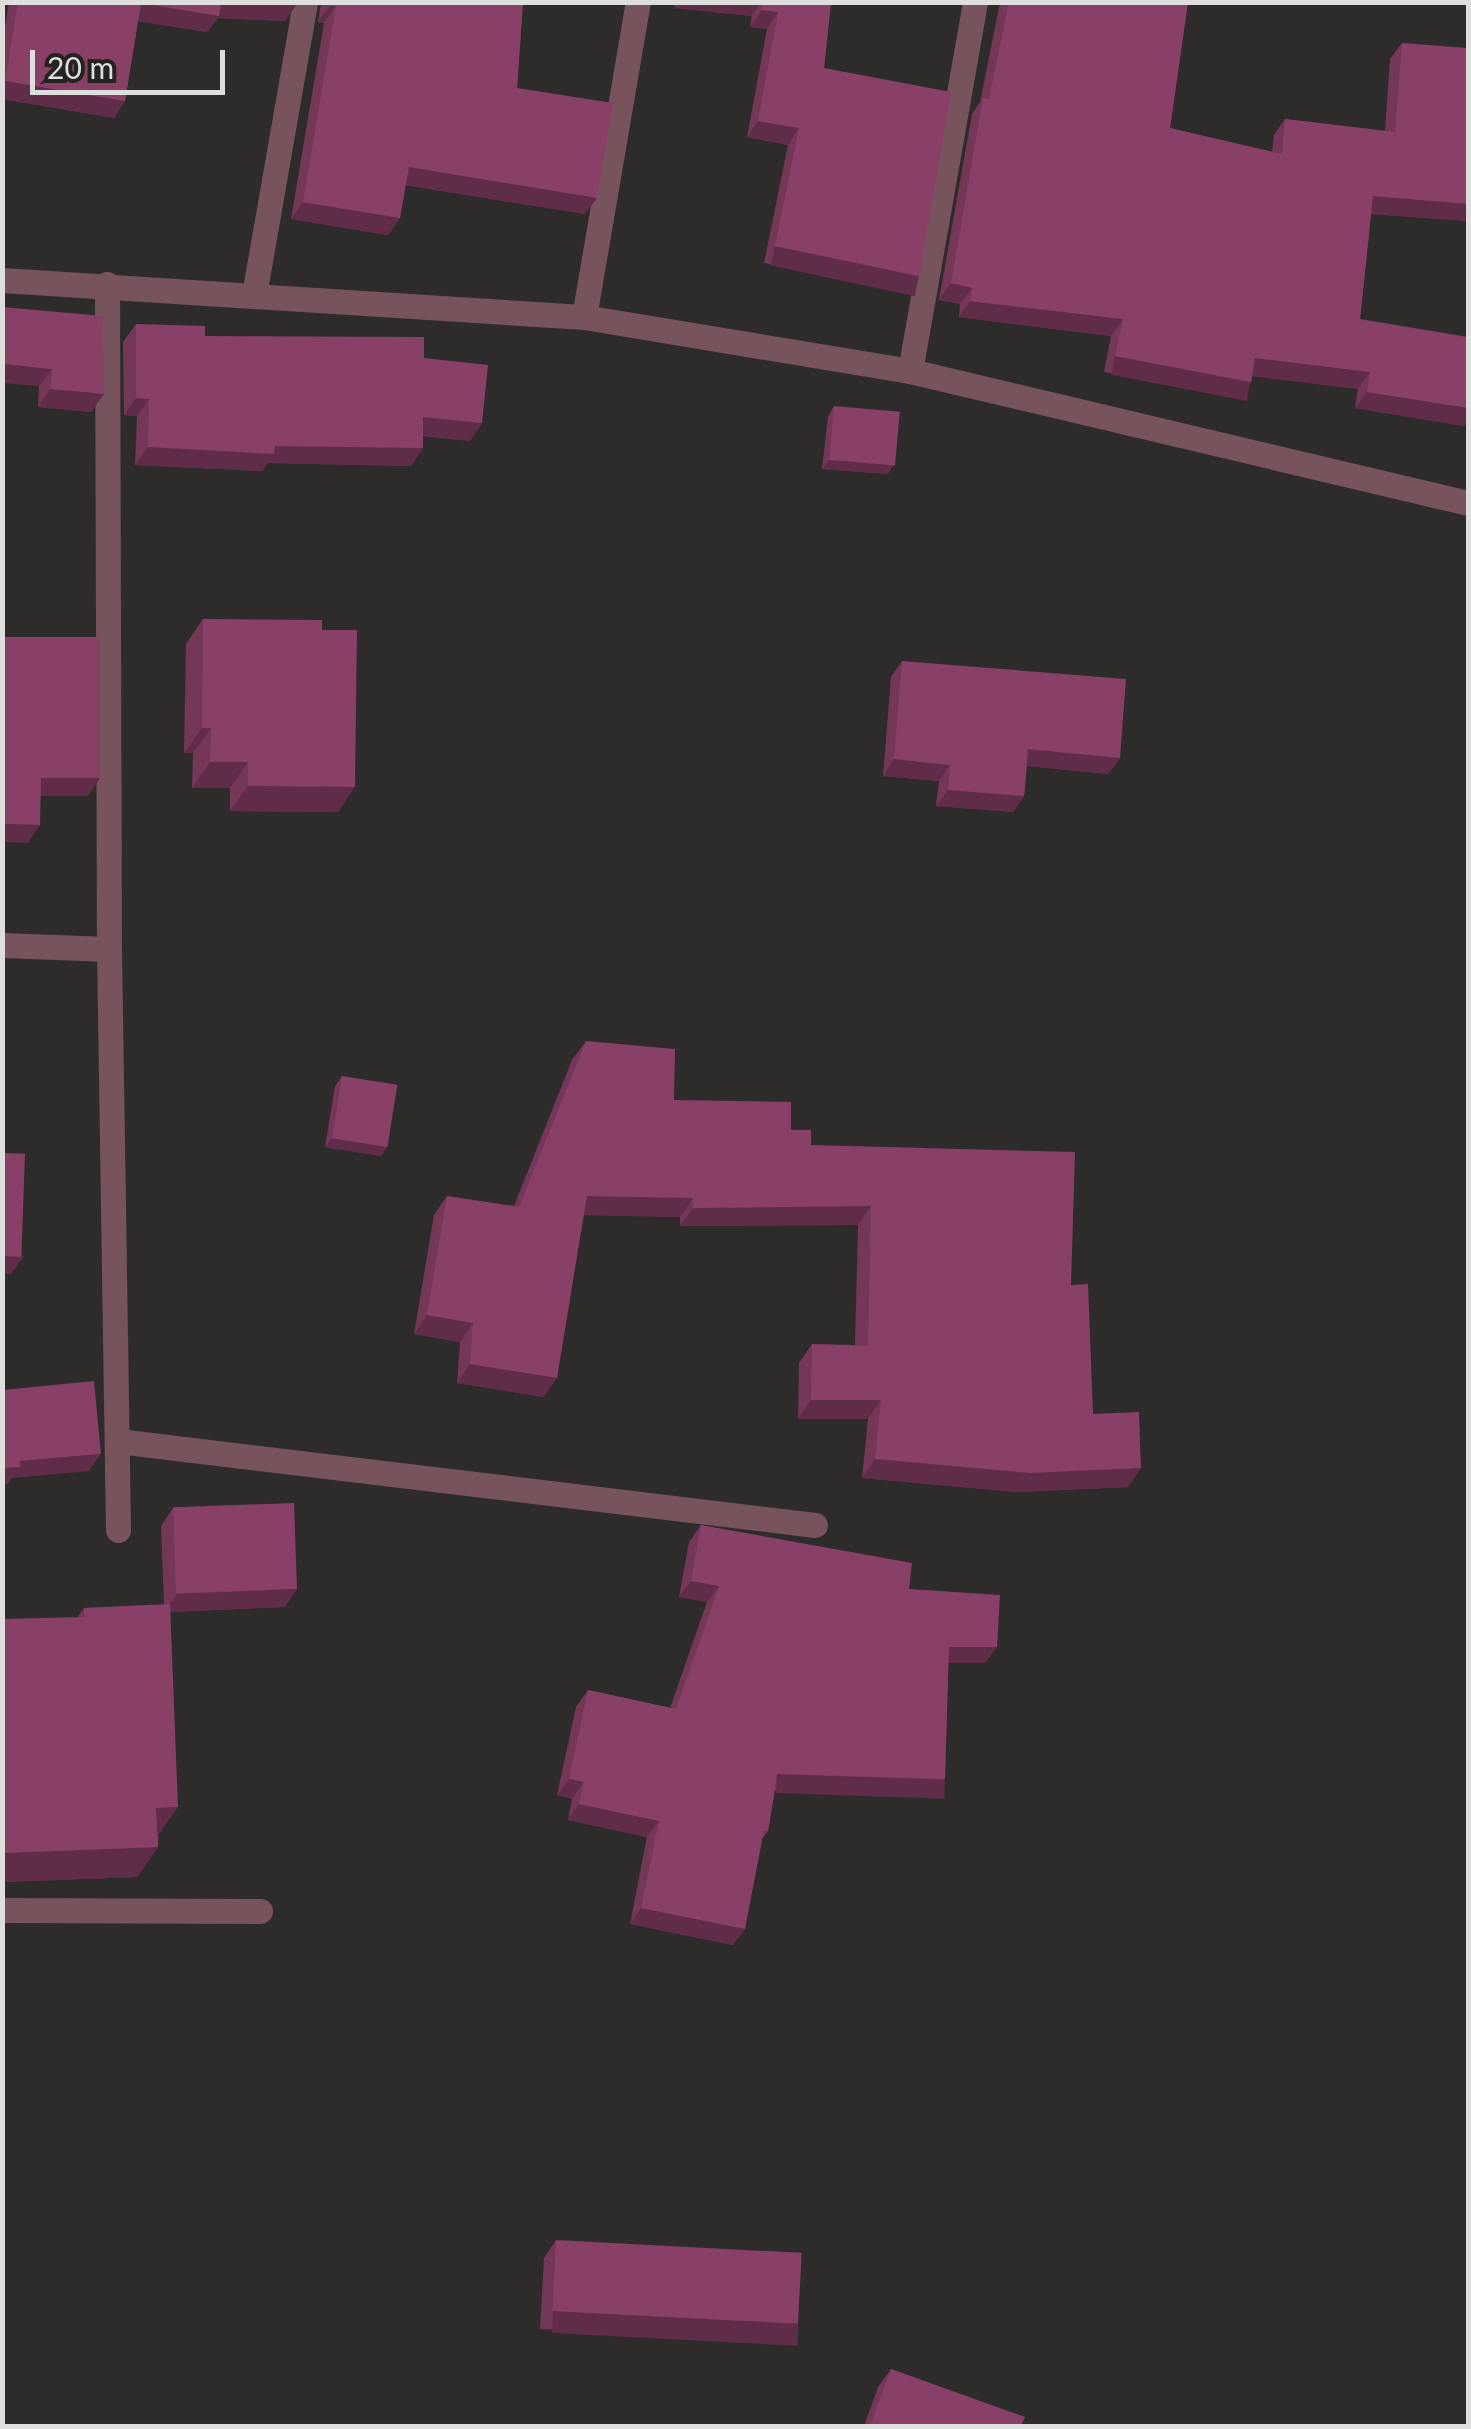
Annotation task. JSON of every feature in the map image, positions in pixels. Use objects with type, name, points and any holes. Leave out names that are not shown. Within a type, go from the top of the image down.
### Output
[{"type":"street","points":[[254,296],[306,2]]},
{"type":"street","points":[[584,317],[638,2]]},
{"type":"street","points":[[910,371],[975,2]]},
{"type":"street","points":[[2,280],[584,317],[910,371],[1468,503]]},
{"type":"street","points":[[107,284],[108,949],[118,1530]]},
{"type":"street","points":[[2,945],[108,949]]},
{"type":"street","points":[[118,1441],[815,1524]]},
{"type":"street","points":[[2,1910],[260,1912]]},
{"type":"building","points":[[18,2],[221,2],[219,16],[141,3],[125,101],[5,81]]},
{"type":"building","points":[[330,2],[523,2],[517,88],[613,103],[597,198],[409,167],[400,218],[303,202],[336,6],[330,6]]},
{"type":"building","points":[[763,2],[831,2],[824,68],[951,92],[919,276],[775,246],[799,128],[758,121],[778,12],[762,10]]},
{"type":"building","points":[[1009,2],[1188,2],[1170,128],[1282,154],[1285,119],[1395,132],[1402,43],[1468,48],[1468,204],[1373,196],[1360,319],[1468,337],[1468,408],[1367,392],[1370,372],[1255,358],[1251,382],[1115,356],[1123,319],[970,301],[972,288],[951,283],[983,98],[989,99]]},
{"type":"building","points":[[2,307],[103,316],[104,394],[50,389],[52,369],[2,364]]},
{"type":"building","points":[[136,324],[205,326],[205,336],[424,337],[424,358],[488,365],[482,423],[423,417],[423,448],[275,446],[274,454],[148,447],[149,399],[136,398]]},
{"type":"building","points":[[834,406],[900,412],[895,466],[829,460]]},
{"type":"building","points":[[203,619],[322,620],[322,630],[357,630],[355,787],[248,786],[248,762],[210,762],[211,728],[202,728]]},
{"type":"building","points":[[2,637],[100,637],[100,778],[41,778],[40,825],[2,824]]},
{"type":"building","points":[[902,661],[1126,679],[1120,758],[1028,749],[1024,796],[948,790],[950,765],[894,759]]},
{"type":"building","points":[[586,1041],[675,1049],[674,1100],[791,1102],[791,1130],[811,1130],[811,1145],[1075,1152],[1071,1285],[1088,1284],[1093,1414],[1139,1412],[1141,1468],[1030,1473],[875,1459],[881,1400],[811,1400],[812,1344],[868,1346],[871,1206],[693,1208],[693,1198],[587,1196],[557,1378],[470,1364],[473,1323],[427,1315],[447,1196],[519,1207]]},
{"type":"building","points":[[342,1076],[397,1085],[387,1147],[332,1138]]},
{"type":"building","points":[[2,1153],[25,1154],[21,1257],[2,1256]]},
{"type":"building","points":[[94,1381],[101,1454],[20,1461],[20,1467],[2,1468],[2,1390]]},
{"type":"building","points":[[294,1503],[297,1589],[176,1593],[173,1507]]},
{"type":"building","points":[[701,1525],[912,1563],[909,1589],[1000,1595],[997,1647],[949,1647],[945,1779],[777,1774],[745,1929],[641,1908],[659,1821],[579,1804],[584,1782],[569,1779],[588,1690],[676,1709],[719,1586],[691,1581]]},
{"type":"building","points":[[170,1604],[178,1807],[156,1808],[158,1847],[2,1853],[2,1619],[84,1617],[84,1608]]},
{"type":"building","points":[[556,2240],[802,2253],[798,2324],[552,2311]]},
{"type":"building","points":[[891,2369],[1025,2417],[1021,2426],[870,2426]]}]
